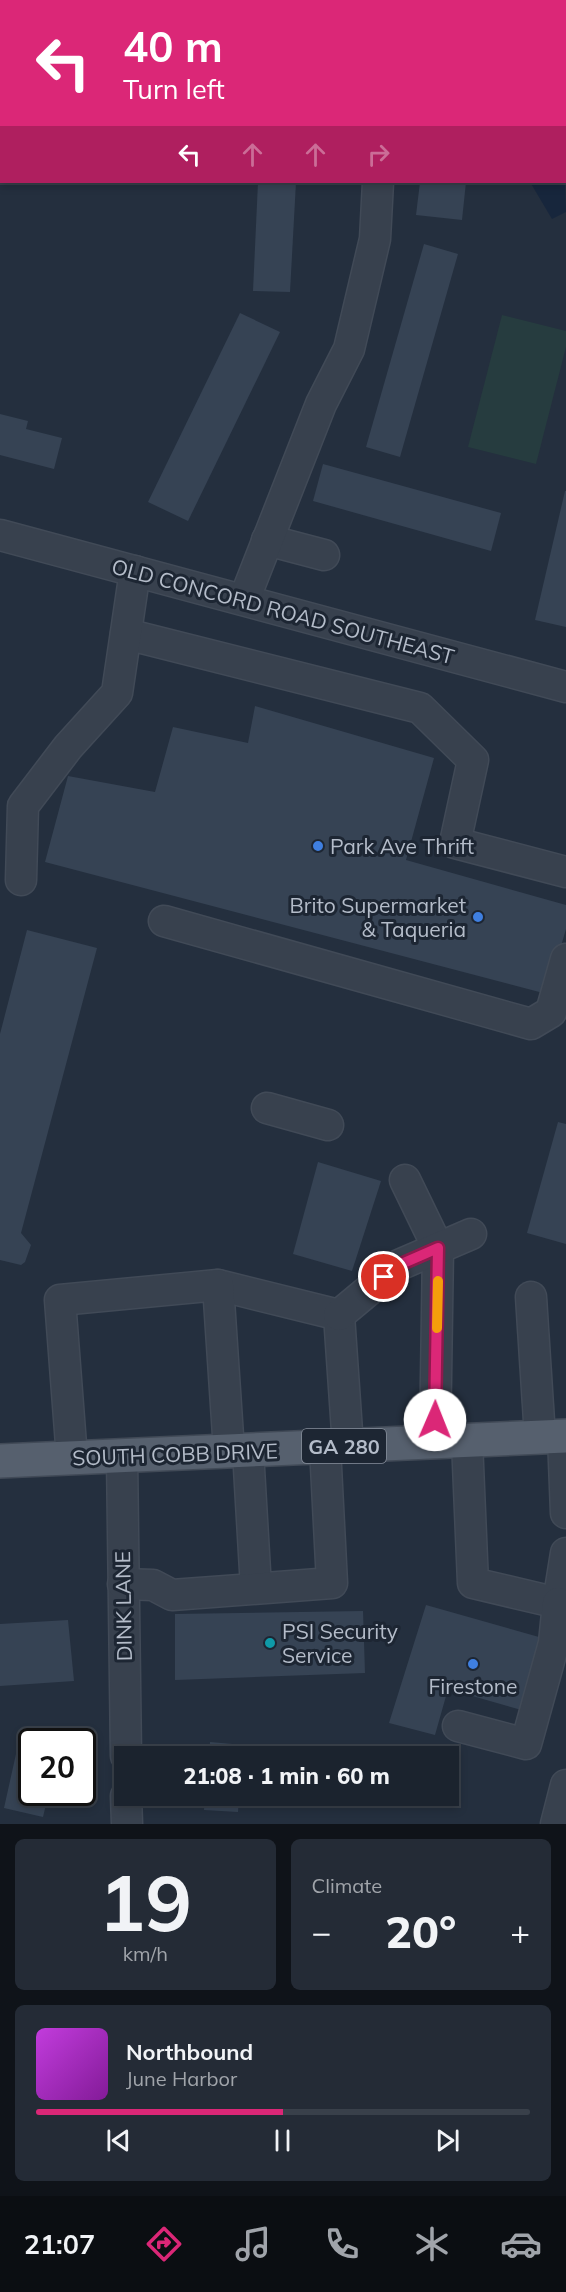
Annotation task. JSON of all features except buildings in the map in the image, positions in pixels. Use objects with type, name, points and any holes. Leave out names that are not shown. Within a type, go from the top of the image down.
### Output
[{"type":"main road","name":"SOUTH COBB DRIVE","points":[[0,1461],[556,1437]]},
{"type":"street","points":[[244,600],[321,404],[349,349],[375,239],[378,183]]},
{"type":"street","name":"OLD CONCORD ROAD SOUTHEAST","points":[[0,536],[566,687]]},
{"type":"street","points":[[267,540],[324,555]]},
{"type":"street","points":[[21,880],[23,806],[68,747],[117,693],[135,572]]},
{"type":"street","points":[[126,634],[420,708],[474,760],[455,843],[566,872]]},
{"type":"street","points":[[164,921],[531,1024],[551,1012],[566,959]]},
{"type":"street","points":[[267,1108],[328,1125]]},
{"type":"street","points":[[405,1180],[438,1248],[435,1442]]},
{"type":"street","points":[[123,1584],[153,1585],[172,1595],[332,1582],[339,1315],[399,1265],[471,1234]]},
{"type":"street","points":[[72,1458],[60,1300],[218,1285],[339,1315]]},
{"type":"street","points":[[218,1285],[256,1588]]},
{"type":"street","points":[[531,1297],[556,1437],[566,1513]]},
{"type":"street","points":[[467,1441],[473,1583],[558,1603]]},
{"type":"street","name":"DINK LANE","points":[[122,1456],[126,1746]]},
{"type":"street","points":[[458,1726],[526,1744],[554,1643],[566,1553]]},
{"type":"street","points":[[556,1824],[566,1785]]},
{"type":"street","points":[[126,1806],[127,1824]]},
{"type":"green space","points":[[502,315],[566,331],[566,347],[536,464],[468,447]]},
{"type":"water","points":[[531,183],[565,183],[566,212],[552,219]]},
{"type":"slow traffic","points":[[437,1328],[438,1281]]},
{"type":"place","name":"Park Ave Thrift","points":[[318,846]]},
{"type":"place","name":"Brito Supermarket & Taqueria","points":[[478,917]]},
{"type":"place","name":"PSI Security Service","points":[[270,1643]]},
{"type":"place","name":"Firestone","points":[[473,1664]]},
{"type":"route","points":[[384,1277],[399,1265],[438,1248],[435,1420]]}]
